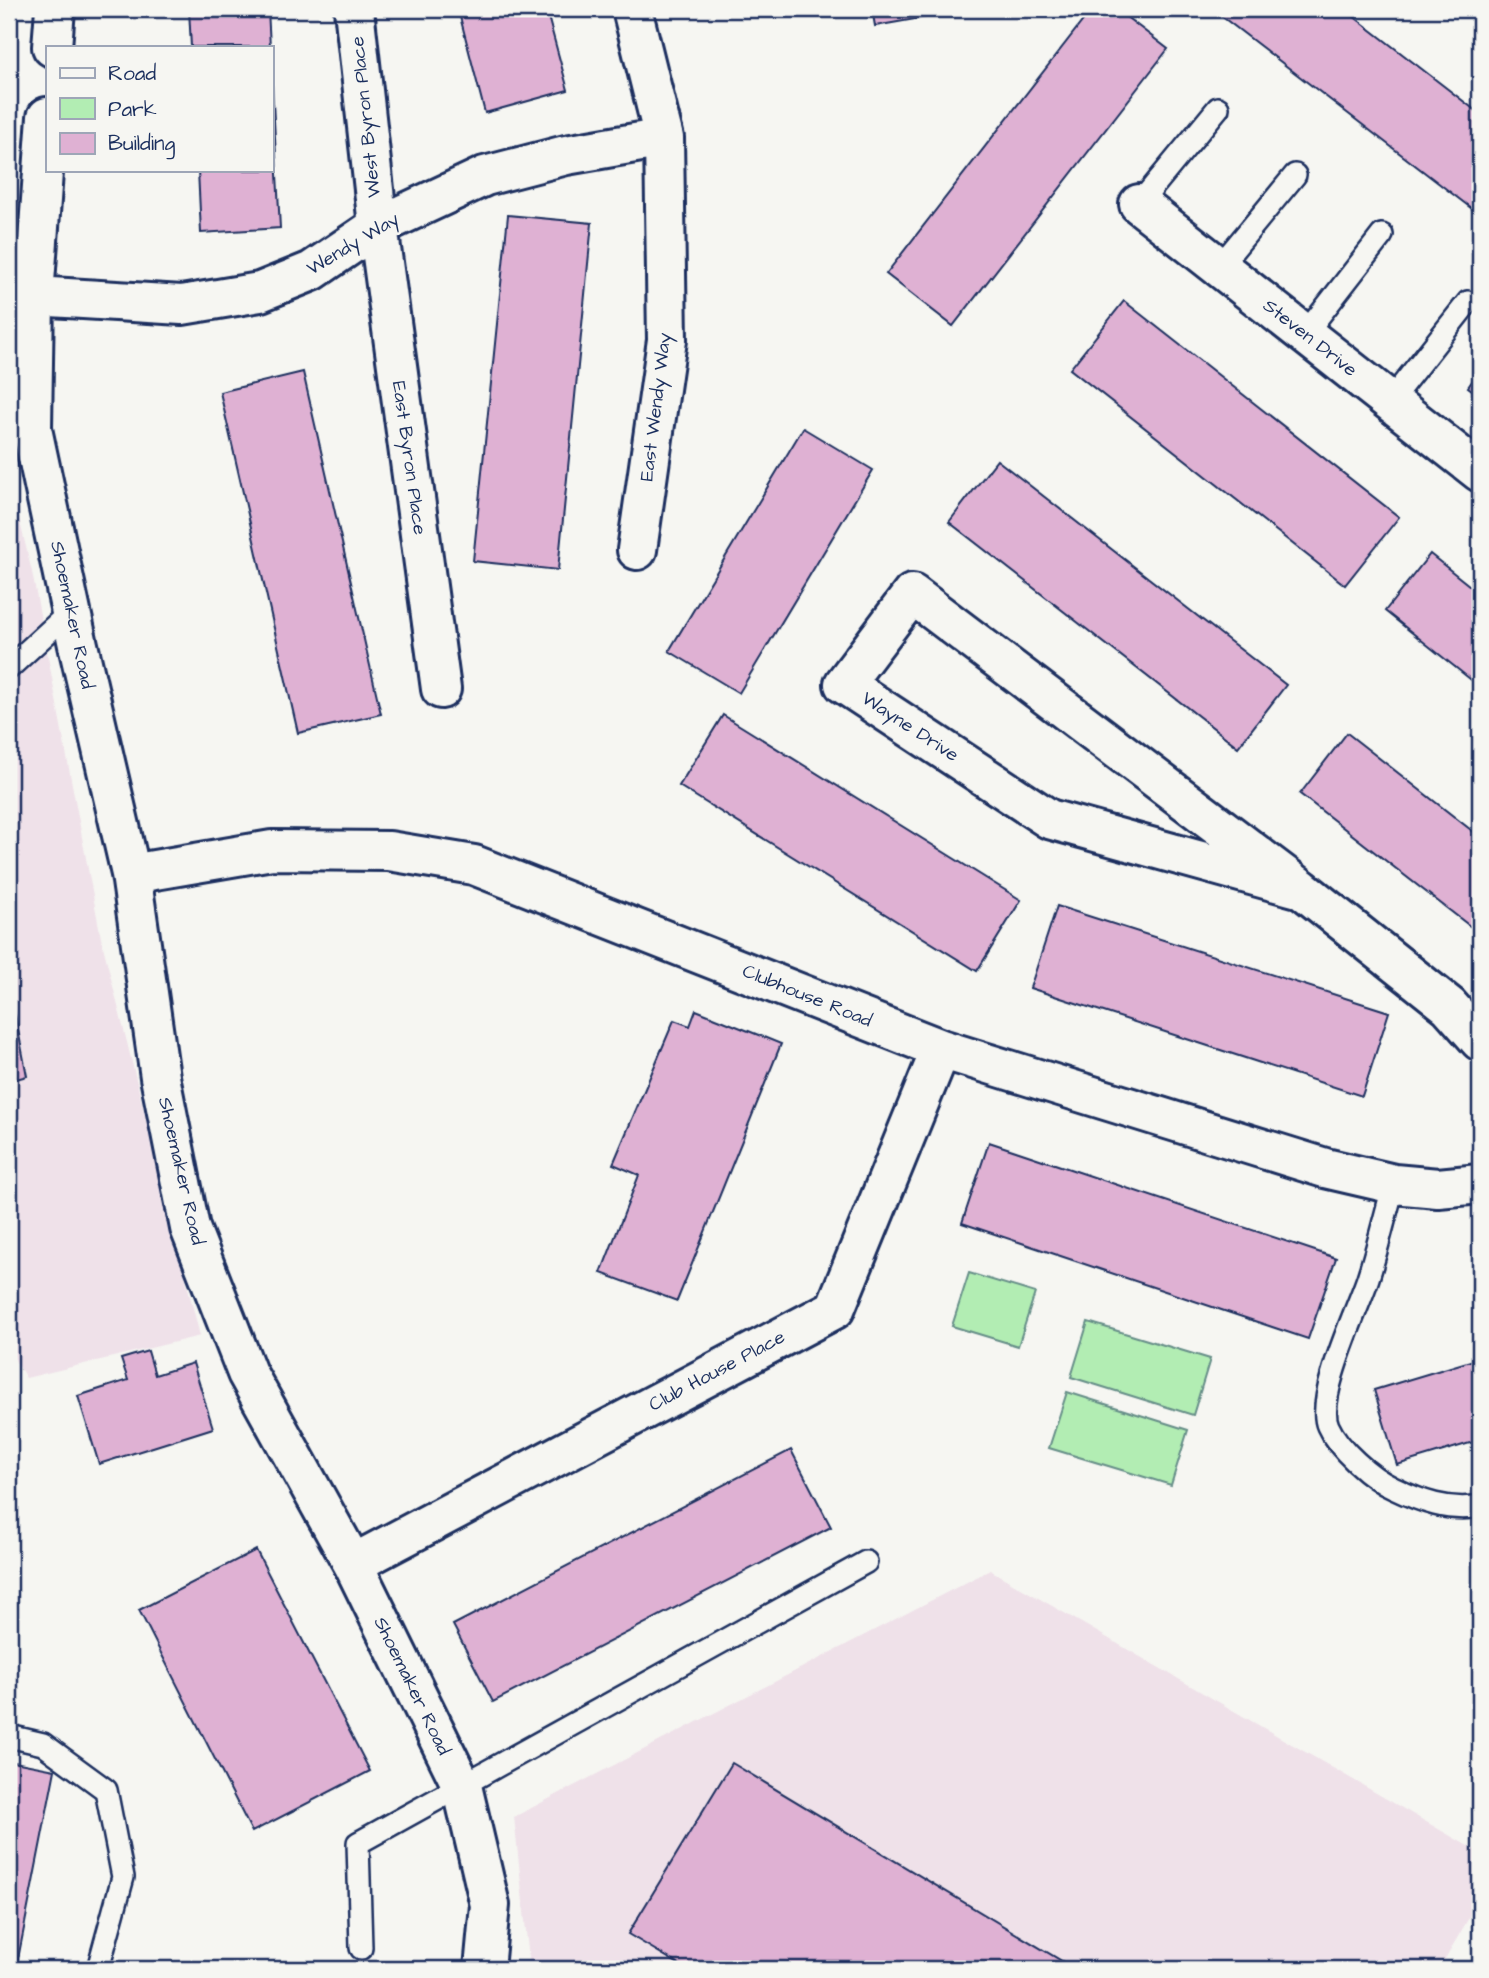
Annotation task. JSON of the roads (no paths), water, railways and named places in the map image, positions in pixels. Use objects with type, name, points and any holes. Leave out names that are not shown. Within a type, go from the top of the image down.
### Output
[{"type":"street","points":[[52,46],[55,9]]},
{"type":"street","name":"West Byron Place","points":[[354,9],[378,226]]},
{"type":"street","name":"East Wendy Way","points":[[632,9],[664,138],[667,340],[637,550]]},
{"type":"street","name":"Shoemaker Road","points":[[46,131],[21,425],[71,611],[131,874],[160,1077],[190,1228],[247,1373],[353,1564],[462,1786],[490,1905],[484,1969]]},
{"type":"street","name":"Wendy Way","points":[[34,296],[182,305],[260,292],[312,271],[378,226],[485,176],[566,155],[664,138]]},
{"type":"street","name":"Steven Drive","points":[[1139,204],[1480,472]]},
{"type":"street","name":"East Byron Place","points":[[378,226],[441,689]]},
{"type":"street","name":"Wayne Drive","points":[[1302,889],[1049,819],[844,684],[912,594],[1302,889],[1449,1006],[1480,1041]]},
{"type":"street","name":"Clubhouse Road","points":[[131,874],[272,850],[389,851],[474,865],[941,1049],[1325,1168],[1394,1184],[1438,1188],[1480,1184]]},
{"type":"street","name":"Club House Place","points":[[353,1564],[835,1309],[941,1049]]},
{"type":"lane","points":[[1139,204],[1218,108]]},
{"type":"lane","points":[[1219,267],[1295,175]]},
{"type":"lane","points":[[1305,334],[1381,234]]},
{"type":"lane","points":[[1390,401],[1468,302]]},
{"type":"lane","points":[[9,668],[71,611]]},
{"type":"lane","points":[[1394,1184],[1368,1277],[1326,1399],[1327,1425],[1348,1454],[1381,1483],[1429,1505],[1480,1506]]},
{"type":"lane","points":[[361,1948],[358,1843],[866,1562]]},
{"type":"lane","points":[[9,1736],[43,1744],[106,1790],[123,1877],[98,1969]]}]
